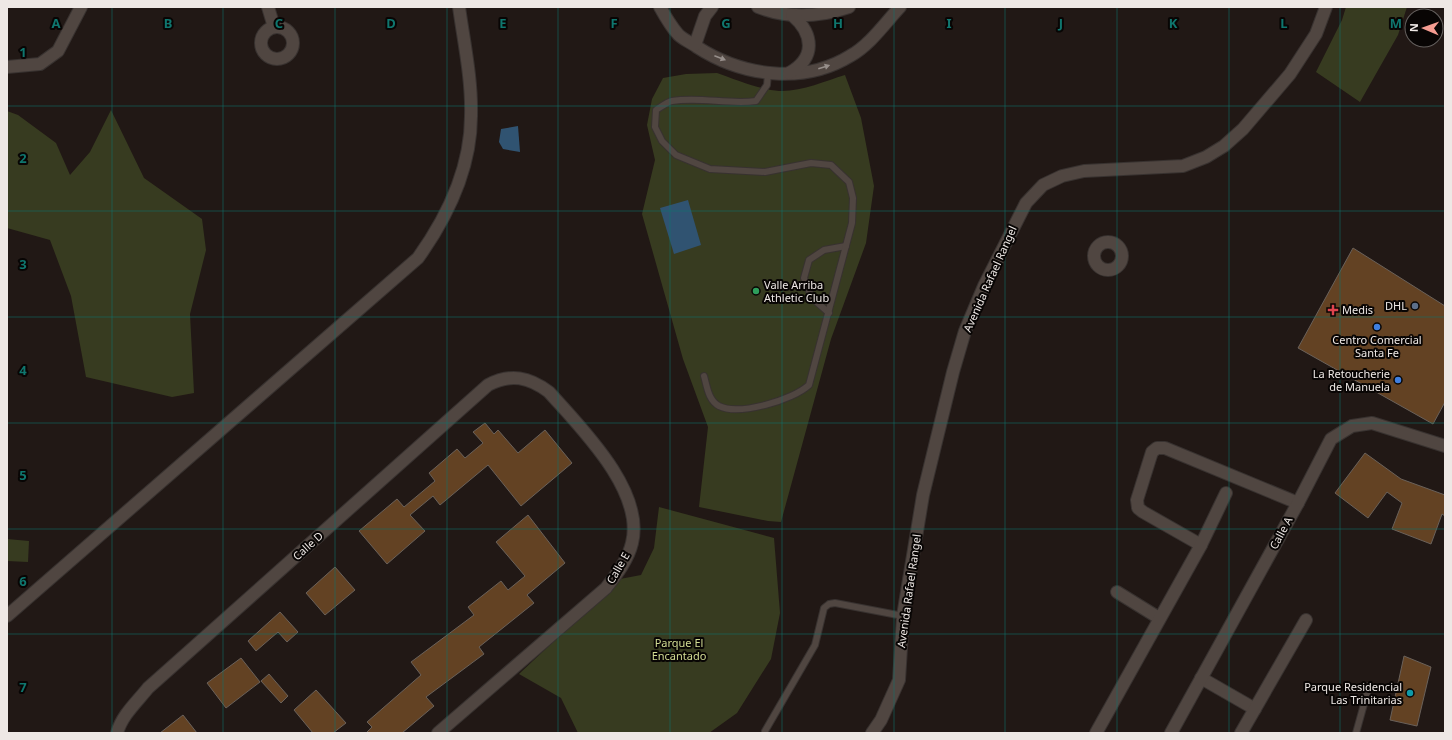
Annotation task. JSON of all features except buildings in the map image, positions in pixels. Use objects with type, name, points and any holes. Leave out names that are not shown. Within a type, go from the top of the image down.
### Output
[{"type":"street","points":[[7,67],[40,64],[58,51],[81,7]]},
{"type":"street","points":[[268,7],[274,27]]},
{"type":"street","points":[[7,616],[418,258],[443,220],[455,195],[470,137],[470,88],[459,7]]},
{"type":"street","points":[[660,7],[677,34],[695,46],[707,53],[742,67],[768,74],[804,73],[822,68],[851,56],[900,7]]},
{"type":"street","points":[[695,46],[703,20],[712,7]]},
{"type":"street","points":[[758,7],[792,15],[813,15],[849,7]]},
{"type":"street","name":"Avenida Rafael Rangel","points":[[872,733],[884,713],[899,680],[903,616],[923,495],[953,372],[965,330],[984,286],[1026,203],[1042,185],[1062,176],[1084,171],[1182,166],[1212,153],[1243,129],[1290,74],[1316,34],[1326,7]]},
{"type":"street","points":[[786,74],[804,63],[809,44],[808,35],[804,26],[792,15]]},
{"type":"street","name":"Calle D","points":[[117,733],[119,726],[128,712],[154,683],[488,385],[501,378],[515,378]]},
{"type":"street","name":"Calle E","points":[[438,733],[606,588],[620,569],[632,544],[634,528],[632,513],[616,475],[605,458],[549,392],[539,384],[528,380],[515,378]]},
{"type":"street","name":"Calle A","points":[[1171,733],[1298,503],[1331,439],[1352,426],[1362,423],[1372,423],[1445,446]]},
{"type":"street","points":[[1201,545],[1138,508],[1137,500],[1152,452],[1157,448],[1164,448],[1298,503]]},
{"type":"street","points":[[1096,733],[1201,545],[1226,493]]},
{"type":"street","points":[[1117,592],[1159,618]]},
{"type":"street","points":[[1241,733],[1306,620]]},
{"type":"street","points":[[1201,678],[1255,709]]},
{"type":"lane","points":[[704,376],[711,399],[719,406],[732,408],[748,409],[792,396],[803,391],[809,385],[852,223],[853,198],[849,182],[831,165],[811,163],[765,172],[710,169],[676,155],[662,141],[655,127],[656,110],[671,101],[708,100],[736,103],[756,101],[767,85],[768,74]]},
{"type":"lane","points":[[829,313],[812,298],[804,278],[809,260],[824,250],[846,246]]},
{"type":"lane","points":[[765,731],[815,644],[824,608],[829,604],[835,603],[903,616]]},
{"type":"lane","points":[[1356,733],[1369,686]]},
{"type":"green space","points":[[1346,7],[1407,7],[1404,8],[1404,16],[1398,35],[1360,102],[1316,72],[1342,20]]},
{"type":"green space","name":"Valle Arriba Athletic Club","points":[[717,73],[756,86],[779,91],[796,90],[845,75],[861,118],[874,186],[866,243],[831,339],[781,522],[768,521],[699,507],[708,427],[683,359],[642,214],[655,160],[647,125],[652,99],[663,78],[686,74]]},
{"type":"green space","points":[[111,110],[144,178],[202,219],[206,250],[190,314],[194,393],[172,397],[86,377],[71,296],[50,240],[7,228],[7,111],[18,115],[56,143],[70,175],[90,152]]},
{"type":"green space","name":"Parque El Encantado","points":[[659,507],[774,538],[780,613],[771,659],[737,713],[709,733],[578,733],[561,698],[519,674],[620,579],[641,575],[654,548]]},
{"type":"green space","points":[[7,539],[29,541],[28,562],[7,561]]},
{"type":"water","points":[[518,126],[520,152],[503,149],[499,142],[501,129]]},
{"type":"water","points":[[688,200],[701,245],[674,254],[660,208]]},
{"type":"place","name":"Valle Arriba Athletic Club","points":[[756,291]]},
{"type":"place","name":"DHL","points":[[1415,306]]},
{"type":"place","name":"Medis","points":[[1333,310]]},
{"type":"place","name":"Centro Comercial Santa Fe","points":[[1377,327]]},
{"type":"place","name":"La Retoucherie de Manuela","points":[[1398,380]]},
{"type":"place","name":"Parque Residencial Las Trinitarias","points":[[1410,693]]}]
